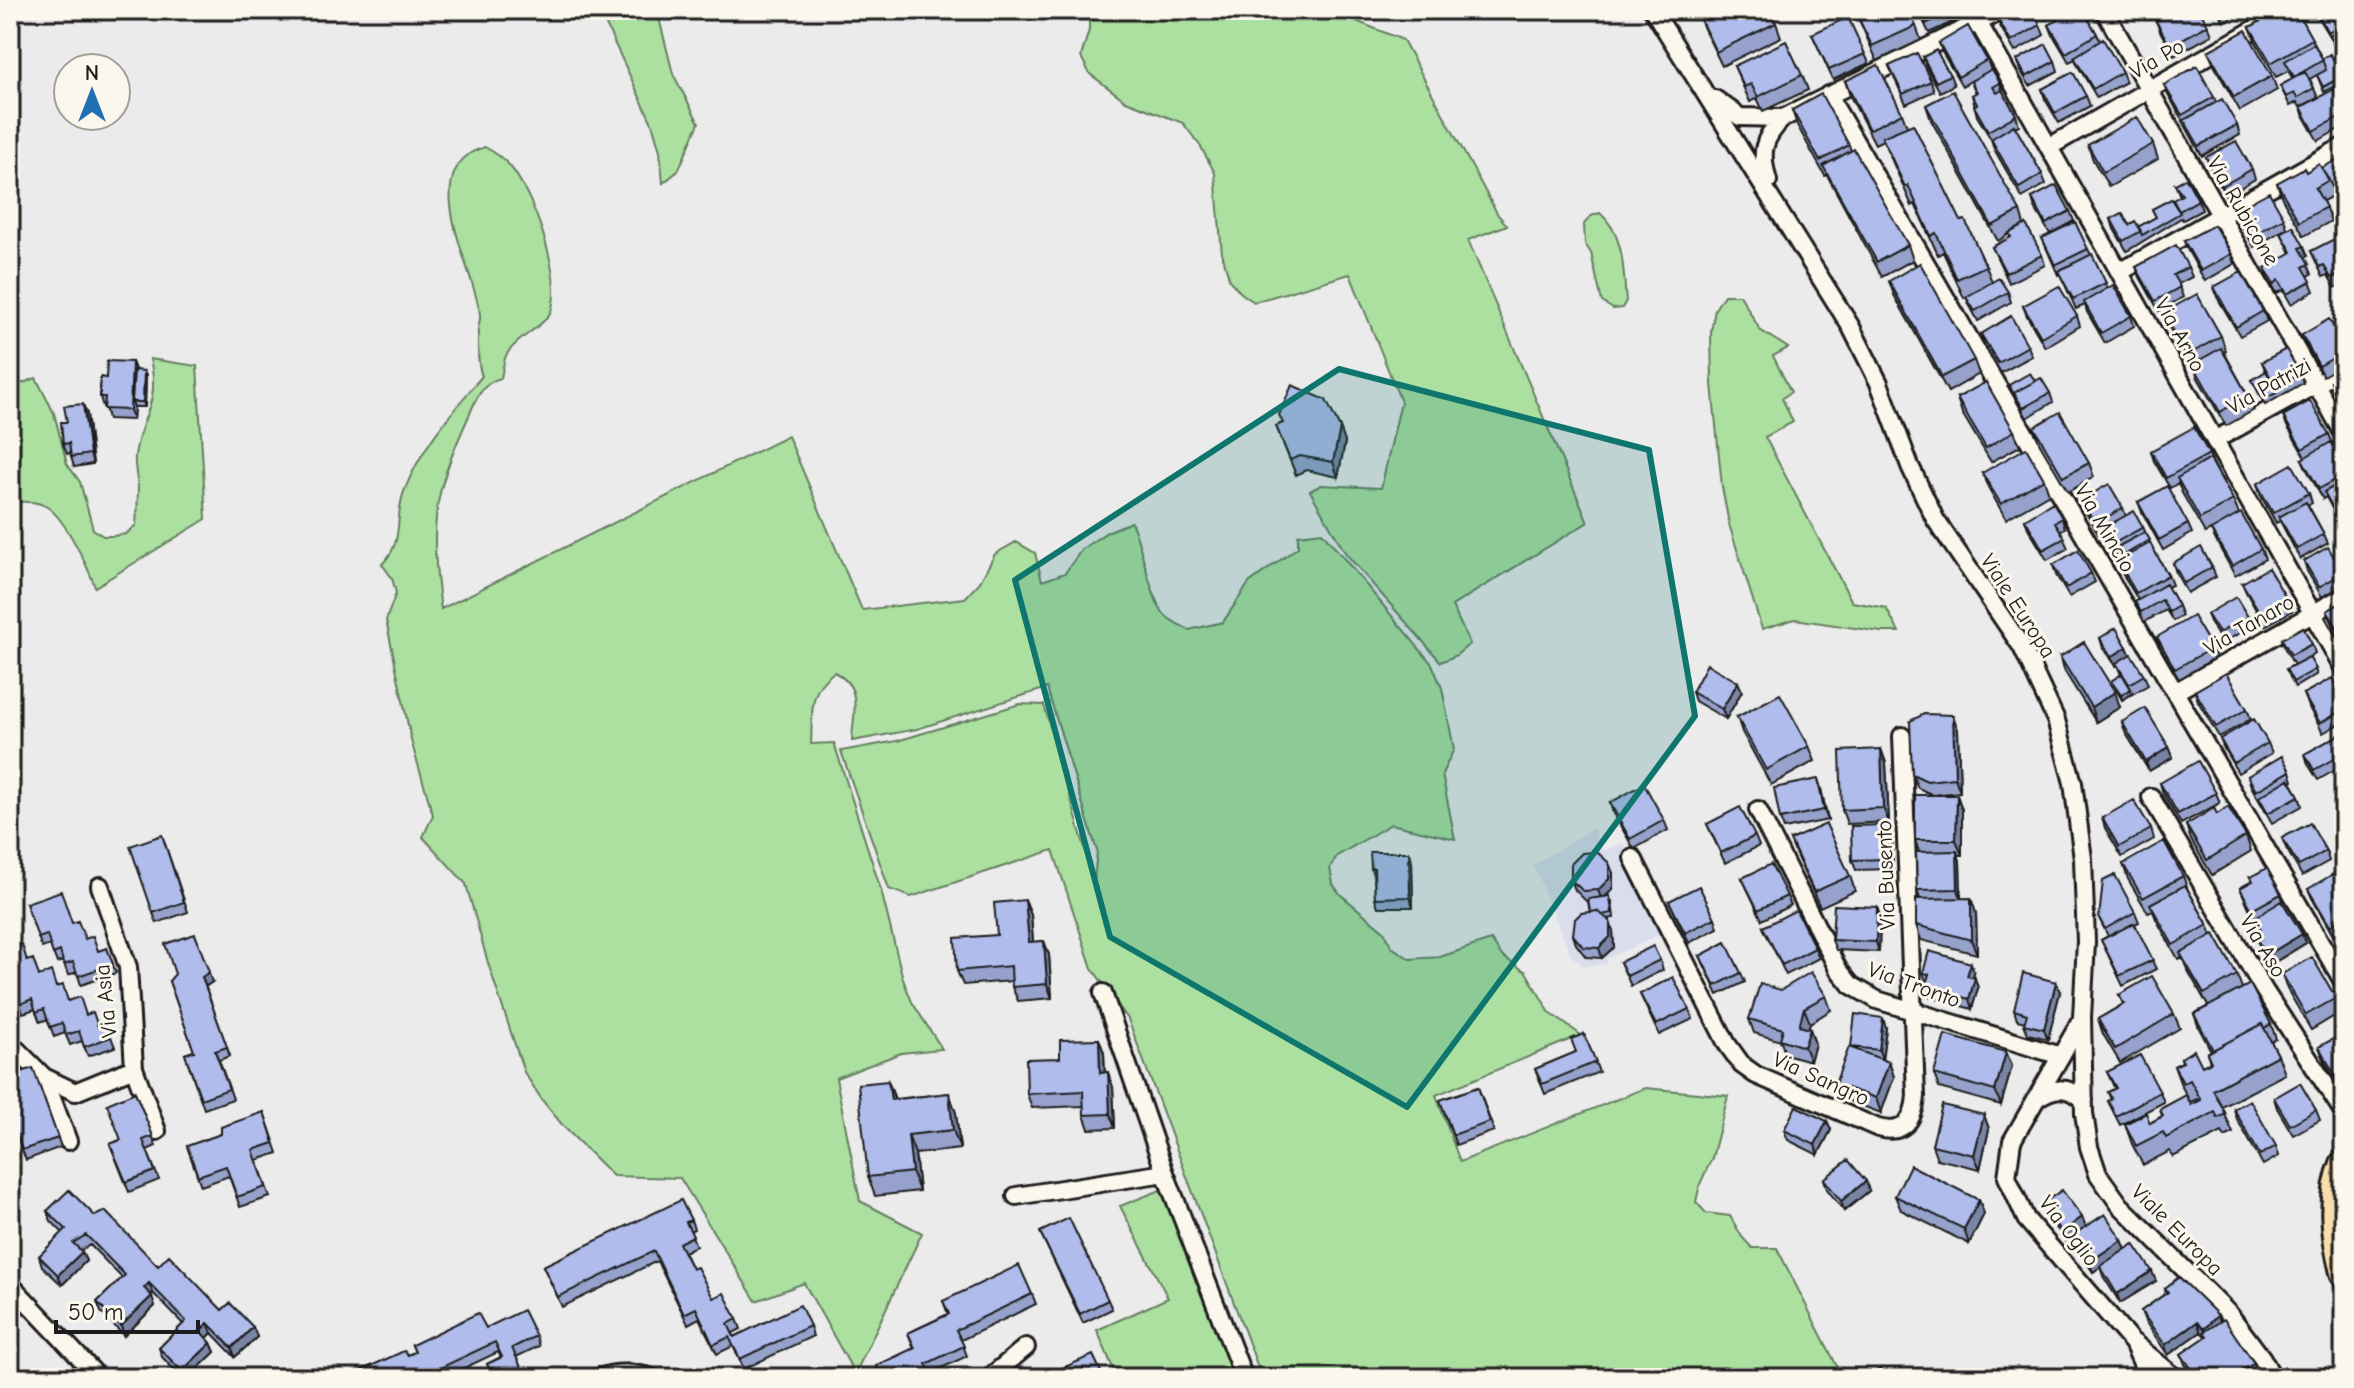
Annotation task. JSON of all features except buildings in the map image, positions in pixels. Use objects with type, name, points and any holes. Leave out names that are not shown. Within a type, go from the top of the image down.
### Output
[{"type":"main road","points":[[2344,1164],[2335,1203],[2337,1242],[2344,1272]]},
{"type":"street","name":"Viale Europa","points":[[1653,10],[1829,288],[1865,353],[1935,519],[2022,647],[2056,720],[2071,772],[2083,859],[2086,942],[2082,1017],[2084,1100],[2092,1160],[2105,1186],[2120,1205],[2230,1315],[2273,1378]]},
{"type":"street","points":[[1773,202],[1762,161],[1763,149],[1773,127],[1783,118],[2003,10]]},
{"type":"street","name":"Via Rubicone","points":[[2104,10],[2344,434]]},
{"type":"street","name":"Via Po","points":[[2049,147],[2288,10]]},
{"type":"street","name":"Via Arno","points":[[1978,22],[2344,669]]},
{"type":"street","points":[[1699,86],[1740,117],[1783,118]]},
{"type":"street","name":"Via Mincio","points":[[1828,95],[2344,983]]},
{"type":"street","points":[[2120,272],[2344,146]]},
{"type":"street","name":"Via Patrizi","points":[[2215,440],[2344,369]]},
{"type":"street","name":"Via Tanaro","points":[[2175,692],[2344,596]]},
{"type":"street","name":"Via Busento","points":[[1902,736],[1914,1011]]},
{"type":"street","name":"Via Aso","points":[[2151,797],[2264,990],[2344,1113]]},
{"type":"street","name":"Via Tronto","points":[[1758,810],[1842,975],[1851,985],[1871,997],[2061,1056]]},
{"type":"street","name":"Via Sangro","points":[[1633,858],[1731,1051],[1742,1065],[1756,1075],[1878,1128],[1898,1129],[1909,1122],[1915,1103],[1914,1011]]},
{"type":"street","name":"Via Asia","points":[[100,886],[128,967],[134,1068],[157,1131]]},
{"type":"street","points":[[1103,993],[1165,1173],[1244,1378]]},
{"type":"street","name":"Via Oglio","points":[[2082,1017],[2012,1141],[2007,1177],[2026,1219],[2133,1343],[2142,1363],[2144,1378]]},
{"type":"street","points":[[10,1043],[44,1077],[75,1092],[134,1068]]},
{"type":"street","points":[[44,1077],[68,1141]]},
{"type":"street","points":[[2033,1101],[2057,1089],[2071,1090],[2084,1100]]},
{"type":"street","points":[[1016,1196],[1165,1173]]},
{"type":"street","points":[[10,1284],[99,1378]]},
{"type":"street","points":[[2133,1343],[2176,1378]]},
{"type":"street","points":[[989,1378],[1026,1347]]},
{"type":"street","points":[[600,1378],[640,1374],[652,1378]]},
{"type":"highlighted area","points":[[1339,369],[1649,450],[1695,716],[1407,1107],[1110,937],[1015,580]]},
{"type":"shaded area","points":[[1593,828],[1603,851],[1623,843],[1665,932],[1607,959],[1607,964],[1583,966],[1571,955],[1533,865]]},
{"type":"green space","points":[[599,10],[657,10],[673,74],[699,123],[678,171],[663,183],[660,151],[652,123]]},
{"type":"green space","points":[[1083,10],[1329,10],[1403,40],[1498,215],[1507,225],[1468,240],[1588,522],[1452,606],[1470,644],[1455,656],[1441,662],[1346,554],[1310,491],[1321,485],[1381,488],[1401,402],[1350,274],[1254,302],[1241,293],[1230,281],[1222,254],[1215,173],[1201,147],[1183,123],[1126,101],[1090,74],[1081,57],[1089,30],[1089,15]]},
{"type":"green space","points":[[485,147],[509,165],[527,194],[544,235],[554,296],[548,316],[507,354],[501,378],[494,380],[480,393],[449,465],[440,493],[435,536],[441,609],[788,436],[862,610],[965,598],[980,582],[995,554],[1016,542],[1035,553],[1042,581],[1065,573],[1082,549],[1107,532],[1131,522],[1161,610],[1169,619],[1189,630],[1223,622],[1249,583],[1298,547],[1298,535],[1322,532],[1432,664],[1442,688],[1454,749],[1442,774],[1455,839],[1391,824],[1337,856],[1330,868],[1333,884],[1340,894],[1384,931],[1392,947],[1410,959],[1440,957],[1491,940],[1502,956],[1526,972],[1550,1013],[1581,1035],[1436,1095],[1460,1162],[1645,1088],[1728,1096],[1712,1158],[1696,1202],[1706,1213],[1730,1216],[1752,1248],[1777,1248],[1843,1378],[1262,1378],[1128,1019],[1092,968],[1053,850],[911,897],[889,889],[841,751],[897,741],[1020,704],[1044,705],[1094,880],[1097,851],[1047,688],[917,729],[852,741],[855,701],[850,685],[834,672],[825,679],[815,695],[811,744],[834,743],[881,890],[903,979],[912,1002],[942,1049],[901,1053],[836,1078],[860,1201],[922,1233],[855,1374],[804,1283],[756,1301],[680,1178],[613,1176],[564,1127],[524,1072],[466,884],[423,837],[433,815],[412,744],[386,620],[396,593],[392,578],[382,564],[397,537],[405,489],[429,444],[482,376],[478,355],[480,315],[456,232],[451,188],[456,169],[470,154]]},
{"type":"green space","points":[[1600,213],[1614,232],[1621,254],[1626,301],[1622,308],[1613,309],[1602,302],[1591,253],[1585,244],[1584,224],[1591,216]]},
{"type":"green space","points":[[1724,295],[1740,295],[1760,330],[1788,348],[1773,356],[1791,392],[1782,398],[1793,422],[1765,437],[1852,602],[1886,608],[1899,632],[1795,619],[1762,629],[1729,524],[1722,487],[1712,384],[1711,332],[1715,309]]},
{"type":"green space","points":[[150,359],[197,366],[206,519],[95,587],[75,544],[54,513],[39,503],[10,502],[10,388],[36,378],[54,413],[67,464],[80,482],[93,529],[103,536],[126,534],[136,525],[138,487],[135,456],[153,388]]},
{"type":"green space","points":[[1163,1189],[1236,1378],[1117,1378],[1097,1330],[1168,1298],[1120,1206]]}]
